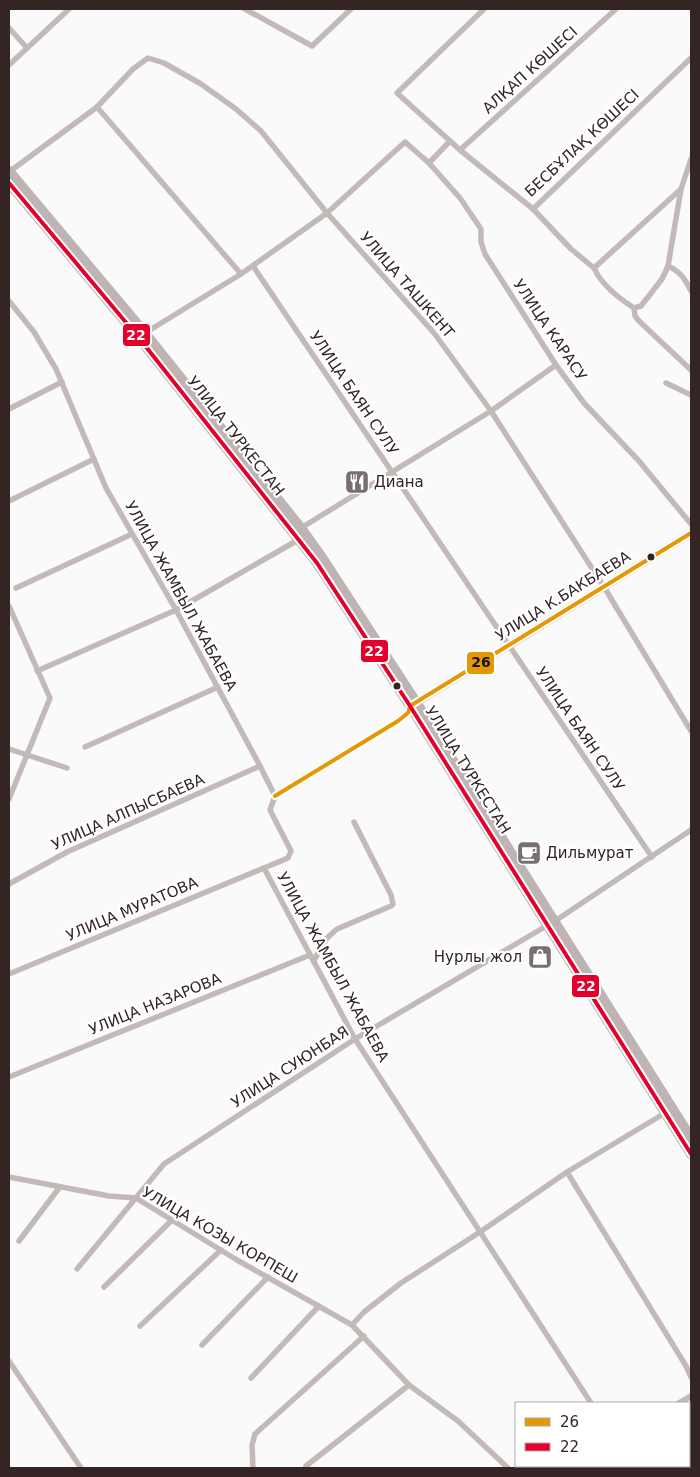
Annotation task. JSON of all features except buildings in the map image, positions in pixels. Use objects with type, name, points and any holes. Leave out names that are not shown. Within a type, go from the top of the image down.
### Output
[{"type":"highway","name":"УЛИЦА ТУРКЕСТАН","points":[[9,171],[145,334],[301,528],[328,567],[552,923],[691,1138]]},
{"type":"highway","name":"УЛИЦА ТУРКЕСТАН","points":[[9,183],[139,338],[317,563],[413,704]]},
{"type":"highway","name":"УЛИЦА ТУРКЕСТАН","points":[[552,923],[691,1154]]},
{"type":"street","points":[[9,65],[69,9]]},
{"type":"street","points":[[245,9],[312,46],[351,9]]},
{"type":"street","name":"БЕСБҰЛАҚ КӨШЕСІ","points":[[484,9],[397,93],[460,150],[533,209],[691,58]]},
{"type":"street","name":"АЛҚАП КӨШЕСІ","points":[[460,150],[616,9]]},
{"type":"street","points":[[9,28],[26,48]]},
{"type":"street","name":"УЛИЦА ТАШКЕНТ","points":[[9,171],[97,107],[140,63],[148,58],[164,63],[208,89],[261,130],[327,213],[434,334],[491,411],[604,587],[691,731]]},
{"type":"street","points":[[97,107],[242,274]]},
{"type":"street","points":[[429,163],[450,141]]},
{"type":"street","name":"УЛИЦА КАРАСУ","points":[[327,213],[405,142],[429,163],[460,198],[481,229],[481,242],[485,254],[556,365],[584,403],[638,460],[691,524]]},
{"type":"street","points":[[634,308],[641,306],[662,279],[668,266],[681,189],[691,159]]},
{"type":"street","points":[[594,268],[681,189]]},
{"type":"street","points":[[533,209],[571,249],[594,268],[598,278],[634,308],[635,316],[639,321],[691,370]]},
{"type":"street","points":[[145,334],[242,274],[327,213]]},
{"type":"street","name":"УЛИЦА БАЯН СУЛУ","points":[[253,266],[652,857]]},
{"type":"street","points":[[668,266],[677,270],[684,277],[691,291]]},
{"type":"street","name":"УЛИЦА ЖАМБЫЛ ЖАБАЕВА","points":[[9,301],[34,332],[62,382],[106,488],[176,610],[275,796],[270,810],[291,851],[288,858],[264,868],[355,1039],[590,1402]]},
{"type":"street","points":[[301,528],[491,411],[556,365]]},
{"type":"street","points":[[9,409],[62,382]]},
{"type":"street","points":[[666,383],[691,395]]},
{"type":"street","points":[[9,501],[94,459]]},
{"type":"street","name":"УЛИЦА К.БАКБАЕВА","points":[[275,796],[398,720],[408,713],[413,704],[691,533]]},
{"type":"street","points":[[16,588],[132,534]]},
{"type":"street","points":[[37,671],[176,610],[298,540]]},
{"type":"street","points":[[9,606],[50,698],[9,799]]},
{"type":"street","points":[[85,747],[218,687]]},
{"type":"street","points":[[9,749],[67,768]]},
{"type":"street","name":"УЛИЦА АЛПЫСБАЕВА","points":[[9,884],[67,852],[260,766]]},
{"type":"street","points":[[312,957],[327,938],[338,929],[393,904],[391,895],[354,822]]},
{"type":"street","name":"УЛИЦА СУЮНБАЯ","points":[[77,1269],[164,1164],[355,1039],[552,923],[691,830]]},
{"type":"street","name":"УЛИЦА МУРАТОВА","points":[[9,974],[264,868]]},
{"type":"street","name":"УЛИЦА НАЗАРОВА","points":[[9,1077],[312,957]]},
{"type":"street","points":[[352,1325],[364,1312],[401,1283],[480,1232],[567,1172],[665,1113]]},
{"type":"street","points":[[567,1172],[691,1377]]},
{"type":"street","name":"УЛИЦА КОЗЫ КОРПЕШ","points":[[9,1177],[108,1196],[136,1198],[221,1250],[352,1325],[410,1385],[458,1421],[508,1468]]},
{"type":"street","points":[[19,1241],[60,1188]]},
{"type":"street","points":[[104,1287],[172,1220]]},
{"type":"street","points":[[140,1326],[221,1250]]},
{"type":"street","points":[[202,1346],[268,1277]]},
{"type":"street","points":[[251,1378],[319,1306]]},
{"type":"street","points":[[253,1468],[252,1445],[255,1434],[364,1336]]},
{"type":"street","points":[[9,1361],[81,1468]]},
{"type":"street","points":[[306,1466],[410,1385]]},
{"type":"transit line","name":"22","points":[[9,183],[139,338],[317,563],[410,706],[691,1154]]},
{"type":"transit line","name":"26","points":[[275,796],[398,721],[408,713],[410,706],[691,533]]},
{"type":"place","name":"Диана","points":[[357,482]]},
{"type":"place","name":"Дильмурат","points":[[529,853]]},
{"type":"place","name":"Нурлы жол","points":[[540,957]]}]
